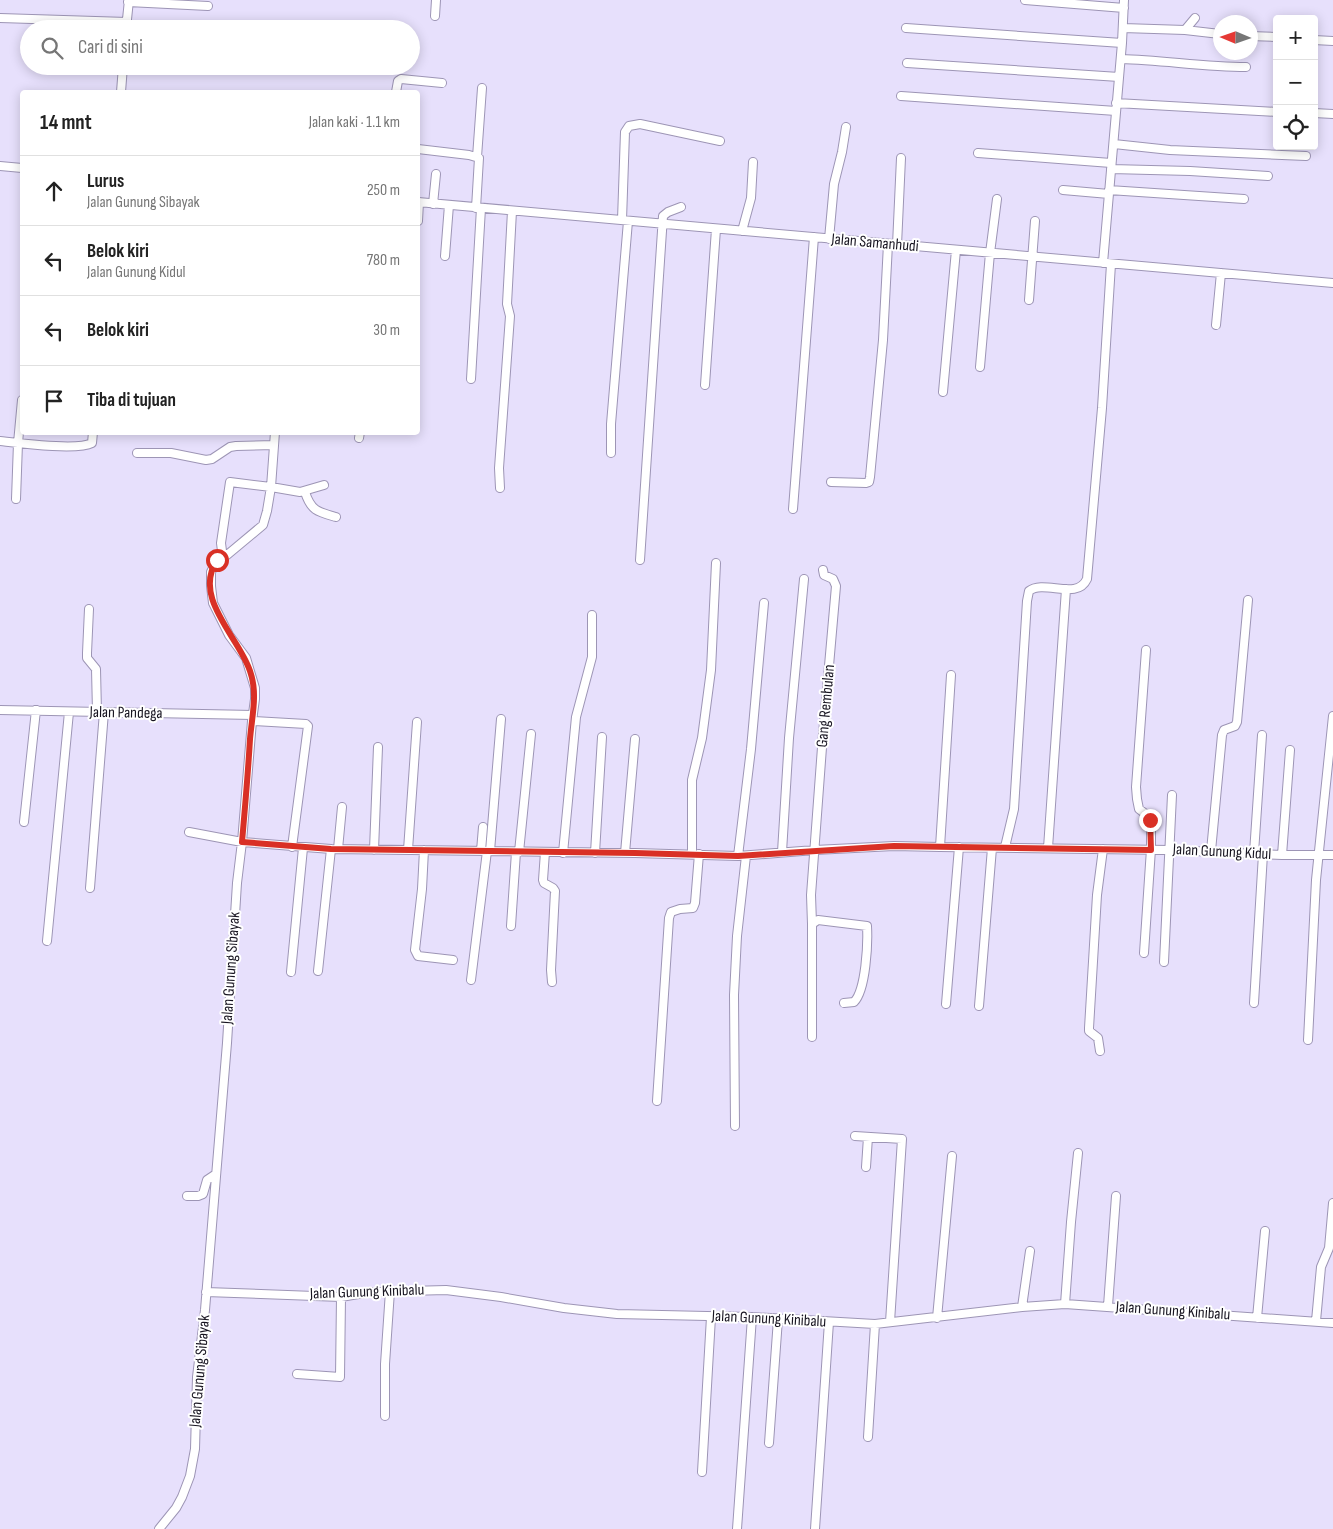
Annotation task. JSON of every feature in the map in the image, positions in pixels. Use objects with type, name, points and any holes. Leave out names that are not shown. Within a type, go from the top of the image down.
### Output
[{"type":"street","points":[[435,16],[436,0]]},
{"type":"street","points":[[1005,847],[1014,808],[1028,595],[1031,588],[1036,587],[1077,588],[1085,584],[1087,574],[1102,408],[1109,192],[1124,4],[1025,0]]},
{"type":"street","points":[[127,20],[129,1],[208,6]]},
{"type":"street","points":[[0,18],[36,20]]},
{"type":"street","points":[[1185,30],[1195,18]]},
{"type":"street","points":[[906,28],[1122,43]]},
{"type":"street","points":[[1123,28],[1185,30],[1213,33]]},
{"type":"street","points":[[1258,36],[1273,37]]},
{"type":"street","points":[[1318,40],[1333,41]]},
{"type":"street","points":[[1121,59],[1169,61],[1208,67],[1246,67]]},
{"type":"street","points":[[907,63],[1119,77]]},
{"type":"street","points":[[121,90],[122,75]]},
{"type":"street","points":[[396,90],[398,81],[401,79],[442,83]]},
{"type":"street","points":[[471,379],[478,208],[479,160],[477,157],[482,88]]},
{"type":"street","points":[[901,96],[1116,107],[1273,112]]},
{"type":"street","points":[[1318,113],[1333,114]]},
{"type":"street","points":[[611,453],[611,424],[625,221],[625,132],[629,126],[640,124],[720,141]]},
{"type":"street","points":[[829,238],[834,184],[846,127]]},
{"type":"street","points":[[1114,144],[1170,150],[1306,156]]},
{"type":"street","points":[[420,149],[477,157]]},
{"type":"street","points":[[978,153],[1111,166],[1268,176]]},
{"type":"street","points":[[832,482],[869,482],[900,158]]},
{"type":"street","points":[[742,231],[751,198],[753,162]]},
{"type":"street","points":[[0,166],[20,168]]},
{"type":"street","points":[[433,204],[436,174]]},
{"type":"street","points":[[1062,190],[1244,199]]},
{"type":"street","points":[[980,367],[990,253],[997,199]]},
{"type":"street","name":"Jalan Samanhudi","points":[[420,202],[1333,283]]},
{"type":"street","points":[[445,256],[449,205]]},
{"type":"street","points":[[640,560],[663,224],[665,214],[681,207]]},
{"type":"street","points":[[500,488],[499,459],[510,316],[506,304],[512,211]]},
{"type":"street","points":[[1029,300],[1035,221]]},
{"type":"street","points":[[705,384],[716,229]]},
{"type":"street","points":[[793,509],[814,237]]},
{"type":"street","points":[[943,392],[956,250]]},
{"type":"street","points":[[1216,325],[1221,273]]},
{"type":"street","points":[[16,499],[20,422]]},
{"type":"street","points":[[0,441],[39,446],[84,446],[92,443],[93,435]]},
{"type":"street","name":"Jalan Gunung Sibayak","points":[[159,1529],[182,1497],[192,1467],[195,1449],[197,1377],[216,1174],[227,1043],[237,883],[255,688],[246,658],[229,635],[213,603],[211,572],[217,560],[227,556],[263,525],[268,511],[275,435]]},
{"type":"street","points":[[137,453],[171,453],[206,460],[212,459],[230,447],[274,444]]},
{"type":"street","points":[[227,556],[221,547],[228,507],[229,484],[233,482],[305,492],[324,485]]},
{"type":"street","points":[[305,492],[317,512],[336,516]]},
{"type":"street","points":[[657,1101],[669,918],[671,912],[692,908],[695,904],[696,854],[692,780],[702,738],[711,670],[716,563]]},
{"type":"street","name":"Gang Rembulan","points":[[812,1037],[811,895],[836,586],[833,579],[824,575],[823,570]]},
{"type":"street","points":[[782,852],[789,738],[804,579]]},
{"type":"street","points":[[1048,848],[1066,589]]},
{"type":"street","points":[[1211,851],[1222,734],[1224,730],[1235,726],[1237,722],[1248,600]]},
{"type":"street","points":[[735,1126],[734,995],[737,936],[742,856],[764,604]]},
{"type":"street","points":[[88,608],[87,658],[96,668],[101,712],[90,888]]},
{"type":"street","points":[[563,853],[576,717],[592,657],[592,615]]},
{"type":"street","points":[[1144,954],[1151,824],[1146,815],[1139,809],[1136,799],[1136,787],[1146,650]]},
{"type":"street","points":[[940,846],[951,675]]},
{"type":"street","name":"Jalan Pandega","points":[[0,710],[252,718],[306,724],[308,726],[292,847]]},
{"type":"street","points":[[24,822],[36,710]]},
{"type":"street","points":[[47,941],[68,712]]},
{"type":"street","points":[[1308,1040],[1315,890],[1333,716]]},
{"type":"street","points":[[472,980],[501,719]]},
{"type":"street","points":[[408,850],[417,722]]},
{"type":"street","points":[[511,926],[531,734]]},
{"type":"street","points":[[1254,853],[1262,735]]},
{"type":"street","points":[[596,853],[602,736]]},
{"type":"street","points":[[625,853],[635,739]]},
{"type":"street","points":[[374,850],[378,747]]},
{"type":"street","points":[[1282,855],[1290,750]]},
{"type":"street","points":[[1164,962],[1172,796]]},
{"type":"street","points":[[318,970],[342,807]]},
{"type":"street","points":[[483,828],[486,851]]},
{"type":"street","name":"Jalan Gunung Kidul","points":[[189,832],[242,842],[292,847],[374,850],[742,856],[894,846],[940,846],[1333,855]]},
{"type":"street","points":[[946,1004],[959,847]]},
{"type":"street","points":[[291,972],[303,848]]},
{"type":"street","points":[[979,1006],[992,848]]},
{"type":"street","points":[[1100,1051],[1098,1038],[1089,1028],[1097,895],[1103,849]]},
{"type":"street","points":[[424,850],[422,889],[414,946],[415,952],[418,956],[453,960]]},
{"type":"street","points":[[545,852],[543,880],[544,883],[551,886],[555,891],[552,982]]},
{"type":"street","points":[[1254,1003],[1263,854]]},
{"type":"street","points":[[812,924],[818,920],[867,926],[864,973],[859,997],[854,1002],[844,1003]]},
{"type":"street","points":[[856,1136],[902,1139],[890,1322]]},
{"type":"street","points":[[866,1168],[868,1137]]},
{"type":"street","points":[[1065,1304],[1070,1222],[1078,1153]]},
{"type":"street","points":[[937,1318],[952,1156]]},
{"type":"street","points":[[188,1196],[203,1194],[207,1180],[216,1174]]},
{"type":"street","points":[[1108,1306],[1116,1196]]},
{"type":"street","points":[[1316,1321],[1321,1267],[1329,1248],[1333,1203]]},
{"type":"street","points":[[1257,1318],[1265,1231]]},
{"type":"street","points":[[1022,1307],[1030,1251]]},
{"type":"street","name":"Jalan Gunung Kinibalu","points":[[206,1292],[341,1297],[361,1293],[390,1291],[446,1290],[501,1296],[553,1306],[617,1314],[752,1317],[875,1324],[1022,1307],[1065,1304],[1333,1322]]},
{"type":"street","points":[[385,1416],[385,1364],[390,1291]]},
{"type":"street","points":[[297,1374],[340,1377],[341,1297]]},
{"type":"street","points":[[702,1472],[711,1316]]},
{"type":"street","points":[[737,1529],[752,1317]]},
{"type":"street","points":[[769,1443],[778,1319]]},
{"type":"street","points":[[815,1529],[829,1322]]},
{"type":"street","points":[[868,1438],[875,1324]]},
{"type":"route","points":[[217,560],[211,572],[213,603],[229,635],[246,658],[255,688],[242,842],[331,849],[738,856],[894,846],[1151,850],[1150,820]]}]
